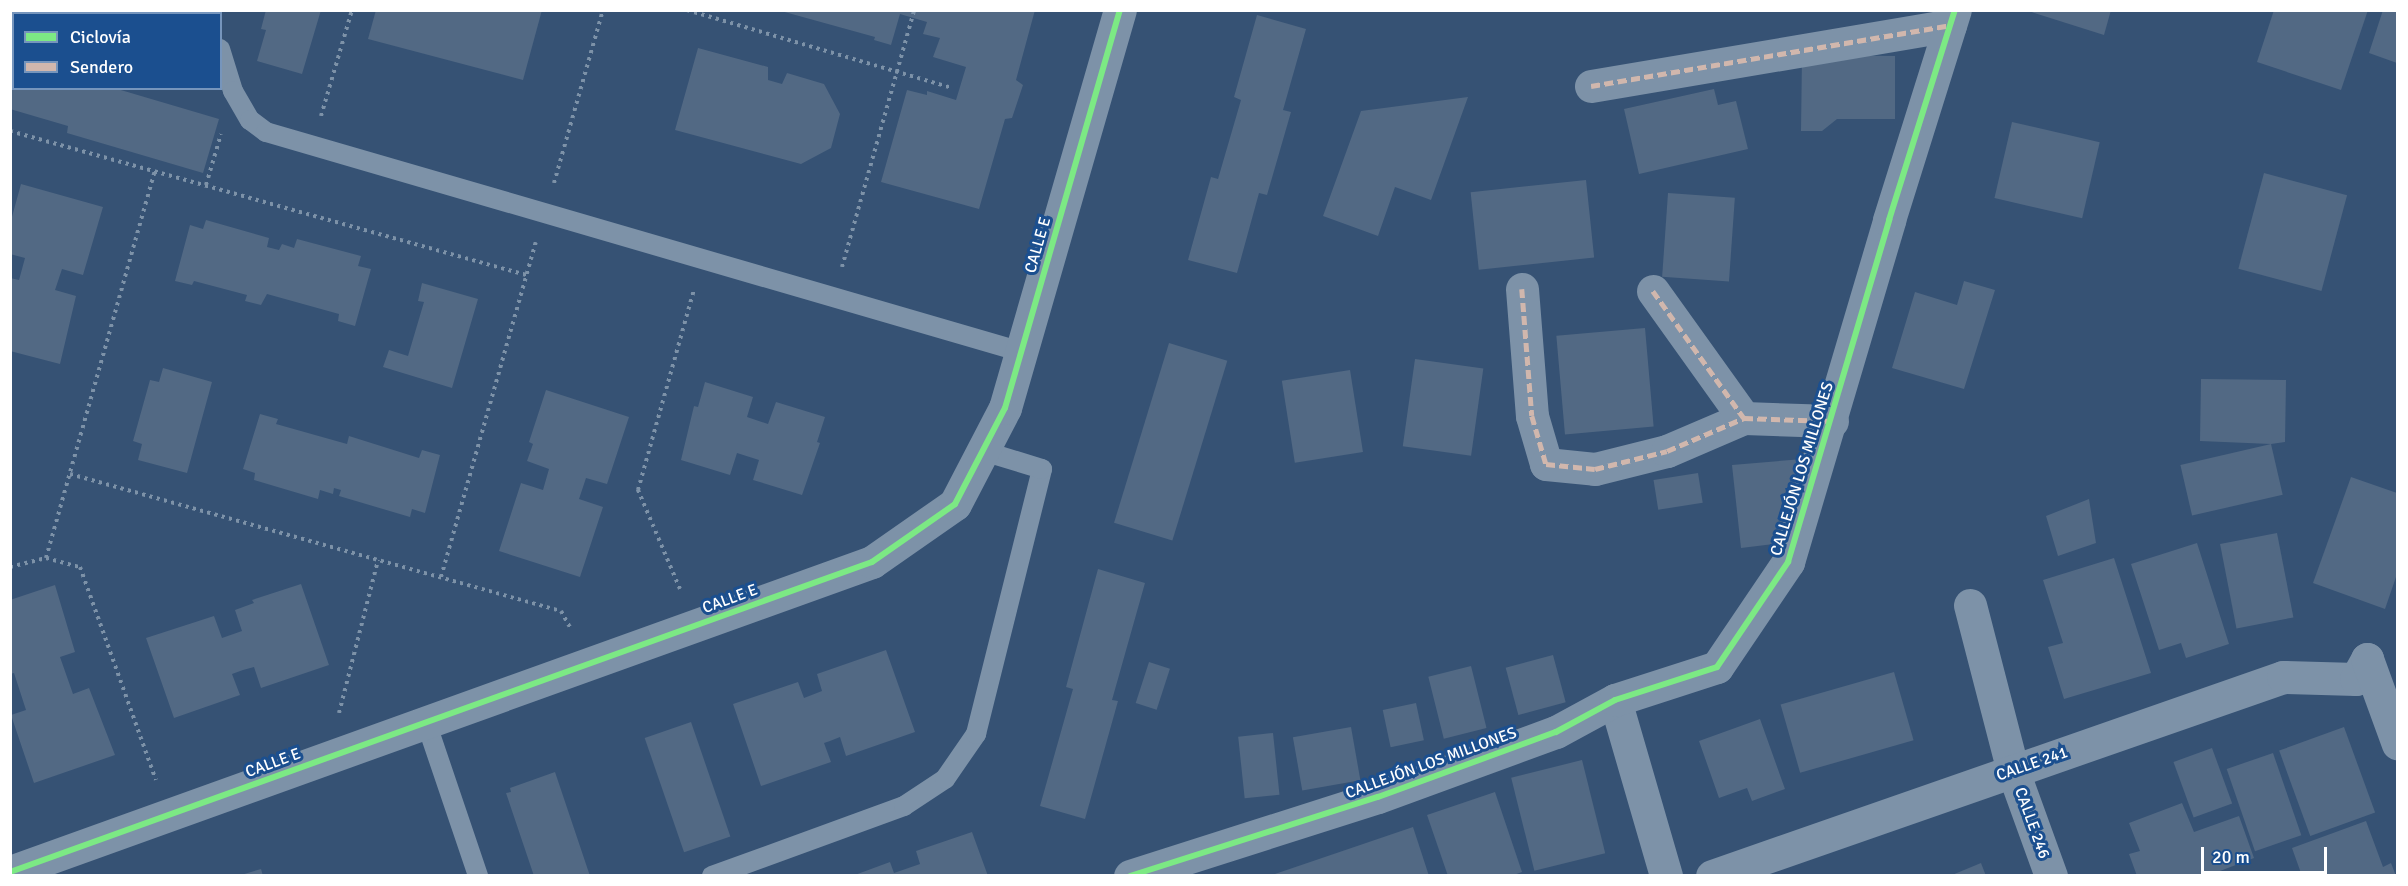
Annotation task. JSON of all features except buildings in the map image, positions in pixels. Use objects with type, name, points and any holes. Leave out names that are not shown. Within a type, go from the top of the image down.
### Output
[{"type":"street","name":"CALLE E","points":[[10,872],[872,562],[955,504],[1005,408],[1120,10]]},
{"type":"street","points":[[1591,86],[1953,18]]},
{"type":"street","name":"CALLEJÓN LOS MILLONES","points":[[1130,876],[1378,797],[1556,732],[1615,700],[1717,667],[1788,562],[1832,421],[1889,220],[1953,18]]},
{"type":"street","points":[[1522,289],[1532,416],[1546,464],[1595,469],[1667,451],[1744,417],[1832,421]]},
{"type":"street","points":[[1653,291],[1744,417]]},
{"type":"street","name":"CALLE 246","points":[[1970,605],[2013,771],[2051,876]]},
{"type":"street","name":"CALLE 241","points":[[1712,876],[2283,677],[2356,678],[2367,659],[2397,744]]},
{"type":"street","points":[[1615,700],[1666,876]]},
{"type":"lane","points":[[222,55],[233,91],[250,120],[266,132],[1022,352]]},
{"type":"lane","points":[[712,876],[904,806],[945,779],[976,734],[1042,469],[983,451]]},
{"type":"lane","points":[[426,723],[478,876]]},
{"type":"path","points":[[312,145],[352,10]]},
{"type":"path","points":[[441,577],[603,10]]},
{"type":"path","points":[[687,10],[952,88]]},
{"type":"path","points":[[833,298],[914,10]]},
{"type":"path","points":[[10,131],[526,275]]},
{"type":"path","points":[[46,558],[155,171]]},
{"type":"path","points":[[695,626],[638,490],[702,260]]},
{"type":"path","points":[[70,474],[561,611],[590,664]]},
{"type":"path","points":[[10,567],[46,558],[80,567],[169,815]]},
{"type":"path","points":[[345,751],[337,722],[378,560]]},
{"type":"marked path","points":[[1591,86],[1950,25]]},
{"type":"marked path","points":[[1522,289],[1532,416],[1546,464],[1595,469],[1667,451],[1744,418],[1832,421]]},
{"type":"marked path","points":[[1653,291],[1744,418]]},
{"type":"cycle path","points":[[10,872],[872,562],[955,504],[1005,408],[1120,10]]},
{"type":"cycle path","points":[[1130,876],[1378,797],[1556,732],[1615,700],[1717,667],[1788,562],[1889,220],[1955,10]]}]
